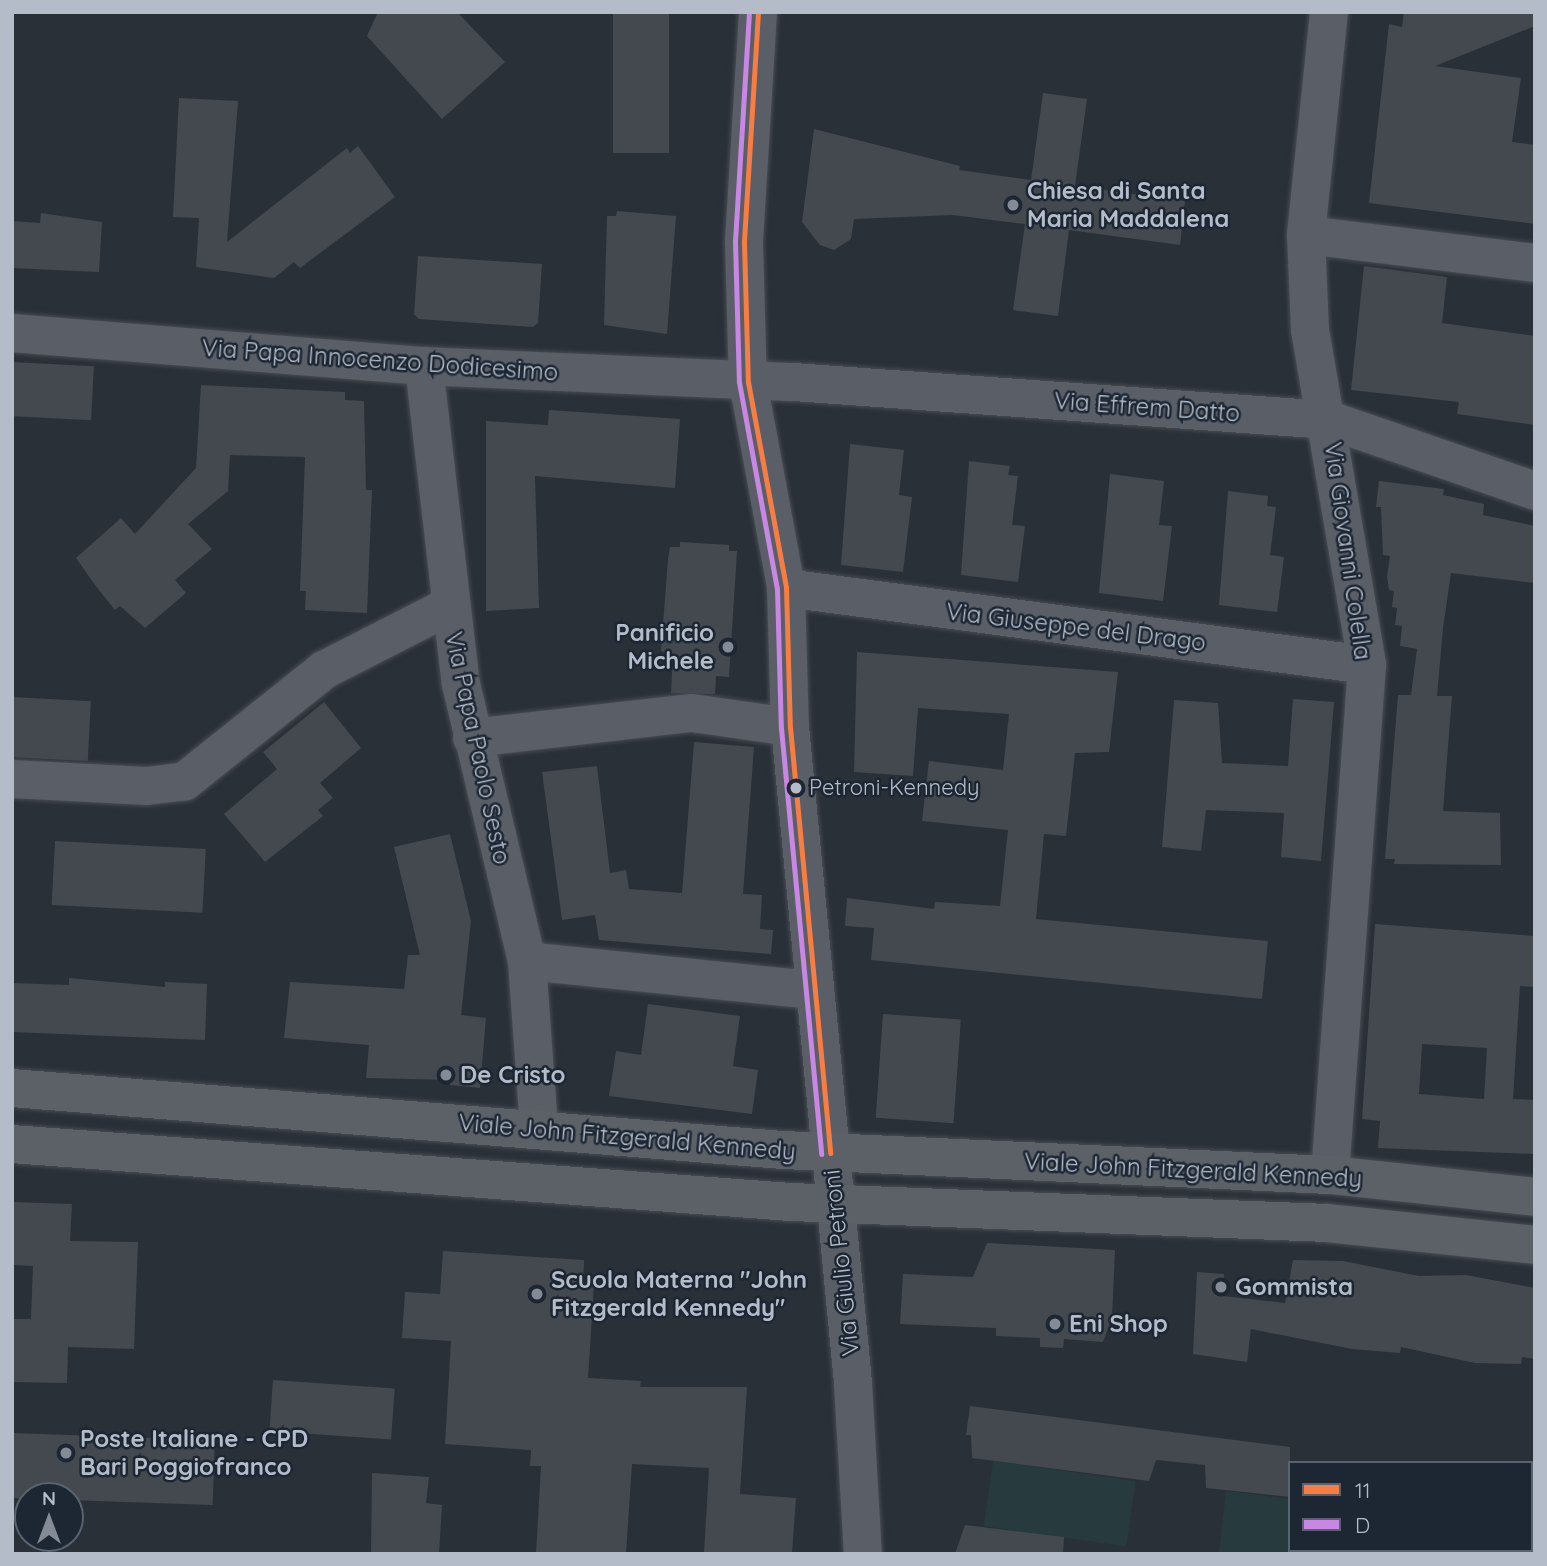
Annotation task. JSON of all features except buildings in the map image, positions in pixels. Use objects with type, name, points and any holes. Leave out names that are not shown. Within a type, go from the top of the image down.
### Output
[{"type":"main road","name":"Viale John Fitzgerald Kennedy","points":[[12,1088],[830,1153],[1330,1175],[1535,1197]]},
{"type":"main road","name":"Viale John Fitzgerald Kennedy","points":[[12,1144],[836,1204],[1300,1221],[1535,1245]]},
{"type":"street","name":"Via Giulio Petroni","points":[[758,12],[744,243],[748,382],[786,588],[790,727],[812,990],[836,1204],[863,1554]]},
{"type":"street","name":"Via Giovanni Colella","points":[[1329,12],[1306,235],[1310,330],[1329,420],[1367,665],[1330,1175]]},
{"type":"street","points":[[1306,235],[1535,263]]},
{"type":"street","name":"Via Papa Innocenzo Dodicesimo","points":[[12,332],[424,366],[748,382]]},
{"type":"street","name":"Via Papa Paolo Sesto","points":[[424,366],[449,606],[472,738],[527,961],[540,1130]]},
{"type":"street","name":"Via Effrem Datto","points":[[748,382],[1329,420],[1479,468],[1535,491]]},
{"type":"street","name":"Via Giuseppe del Drago","points":[[786,588],[1367,665]]},
{"type":"street","points":[[12,779],[147,786],[185,781],[324,670],[449,606]]},
{"type":"street","points":[[472,738],[692,713],[790,727]]},
{"type":"street","points":[[527,961],[812,990]]},
{"type":"green space","points":[[993,1461],[1136,1481],[1126,1546],[984,1526]]},
{"type":"green space","points":[[1226,1491],[1288,1499],[1288,1552],[1364,1554],[1219,1554]]},
{"type":"transit line","name":"D","points":[[749,12],[735,242],[739,382],[777,589],[781,728],[821,1154]]},
{"type":"transit line","name":"11","points":[[758,12],[744,243],[748,382],[786,588],[790,727],[830,1153]]},
{"type":"place","name":"Chiesa di Santa Maria Maddalena","points":[[1013,205]]},
{"type":"place","name":"Panificio Michele","points":[[728,647]]},
{"type":"place","name":"Petroni-Kennedy","points":[[796,788]]},
{"type":"place","name":"De Cristo","points":[[446,1075]]},
{"type":"place","name":"Gommista","points":[[1221,1287]]},
{"type":"place","name":"Scuola Materna \"John Fitzgerald Kennedy\"","points":[[537,1294]]},
{"type":"place","name":"Eni Shop","points":[[1055,1324]]},
{"type":"place","name":"Poste Italiane - CPD Bari Poggiofranco","points":[[66,1453]]}]
